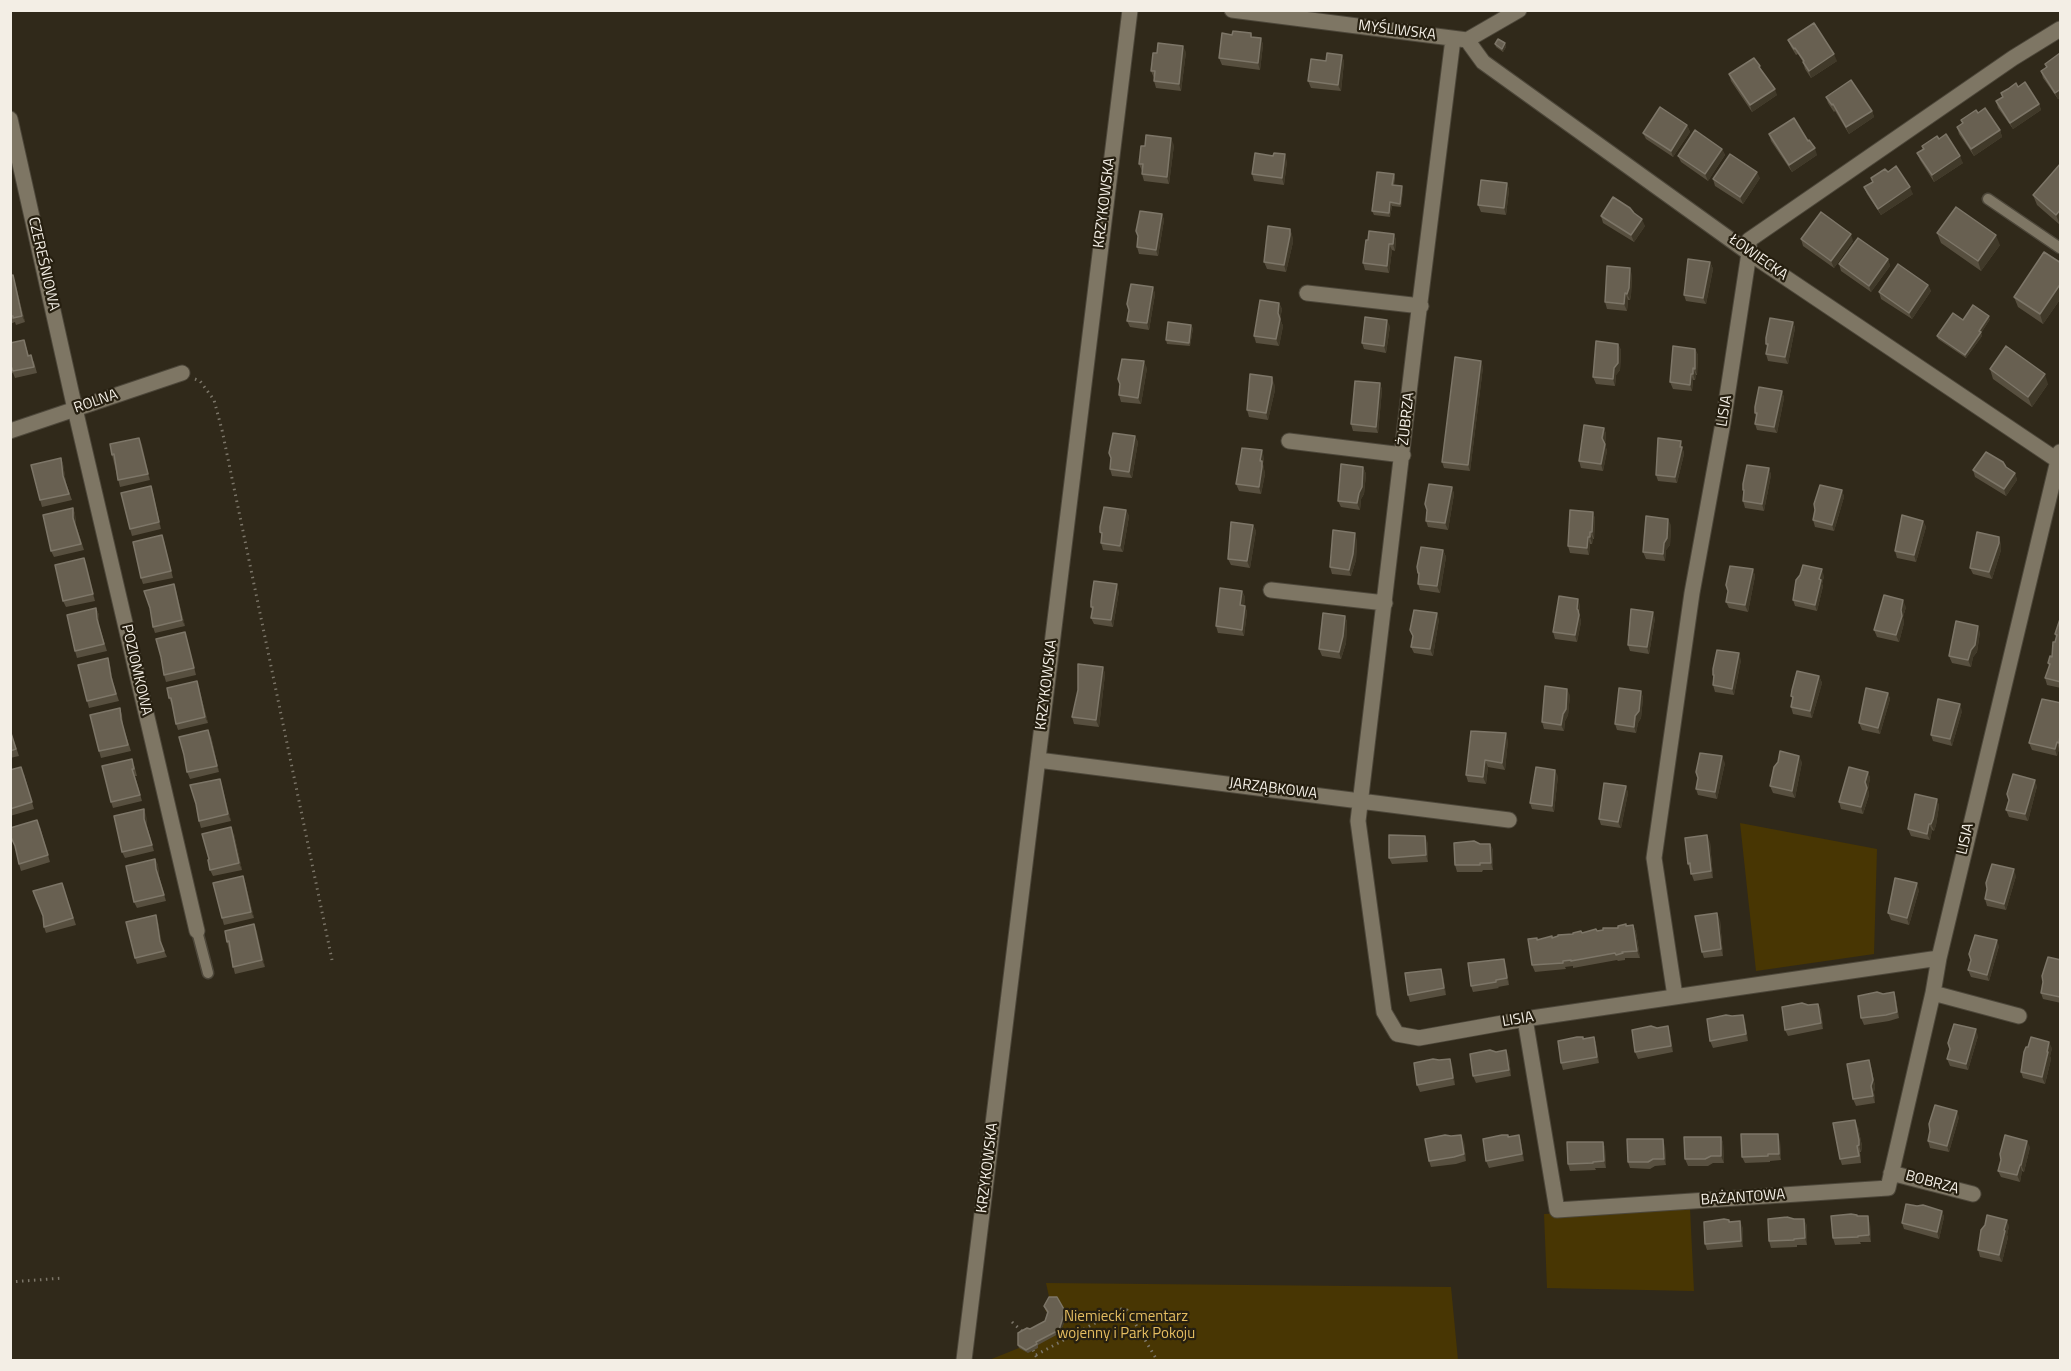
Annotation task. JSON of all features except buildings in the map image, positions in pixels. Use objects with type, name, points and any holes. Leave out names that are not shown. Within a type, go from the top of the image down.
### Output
[{"type":"street","name":"KRZYKOWSKA","points":[[964,1360],[1130,10]]},
{"type":"street","name":"MYŚLIWSKA","points":[[1232,10],[1302,15],[1460,40]]},
{"type":"street","points":[[1460,40],[1519,10]]},
{"type":"street","points":[[1749,253],[1749,240],[2013,58],[2061,29]]},
{"type":"street","name":"ŁOWIECKA","points":[[1460,40],[1483,62],[1749,253],[2060,458]]},
{"type":"street","name":"ŻUBRZA","points":[[1397,1034],[1384,1012],[1358,821],[1415,342],[1460,40]]},
{"type":"street","name":"CZEREŚNIOWA","points":[[10,119],[75,409]]},
{"type":"street","name":"LISIA","points":[[1675,996],[1654,858],[1692,593],[1721,435],[1749,253]]},
{"type":"street","points":[[1306,293],[1421,306]]},
{"type":"street","name":"ROLNA","points":[[10,431],[182,373]]},
{"type":"street","name":"POZIOMKOWA","points":[[75,409],[197,931]]},
{"type":"street","points":[[1289,441],[1403,455]]},
{"type":"street","name":"LISIA","points":[[1397,1034],[1419,1038],[1526,1018],[1939,958],[2060,458]]},
{"type":"street","points":[[1271,590],[1385,603]]},
{"type":"street","name":"JARZĄBKOWA","points":[[1038,760],[1509,820]]},
{"type":"street","points":[[1891,1173],[1939,958]]},
{"type":"street","points":[[1933,993],[2019,1016]]},
{"type":"street","name":"BAŻANTOWA","points":[[1526,1018],[1557,1210],[1888,1188],[1891,1173]]},
{"type":"street","name":"BOBRZA","points":[[1891,1173],[1973,1194]]},
{"type":"lane","points":[[1988,199],[2061,248]]},
{"type":"lane","points":[[197,931],[208,972]]},
{"type":"path","points":[[182,373],[200,381],[214,400],[332,960]]},
{"type":"path","points":[[10,1282],[63,1278]]},
{"type":"path","points":[[1034,1350],[1037,1359],[1075,1334],[1121,1309],[1127,1310],[1157,1360]]},
{"type":"path","points":[[1012,1322],[1024,1334]]},
{"type":"path","points":[[1072,1329],[1075,1334]]},
{"type":"green space","points":[[1740,823],[1877,849],[1874,954],[1756,971]]},
{"type":"green space","points":[[1690,1208],[1694,1291],[1547,1288],[1544,1214]]},
{"type":"green space","name":"Niemiecki cmentarz wojenny i Park Pokoju","points":[[1046,1283],[1451,1287],[1458,1360],[989,1360],[1019,1348],[1019,1336],[1047,1324],[1049,1315],[1045,1310],[1050,1301]]}]
